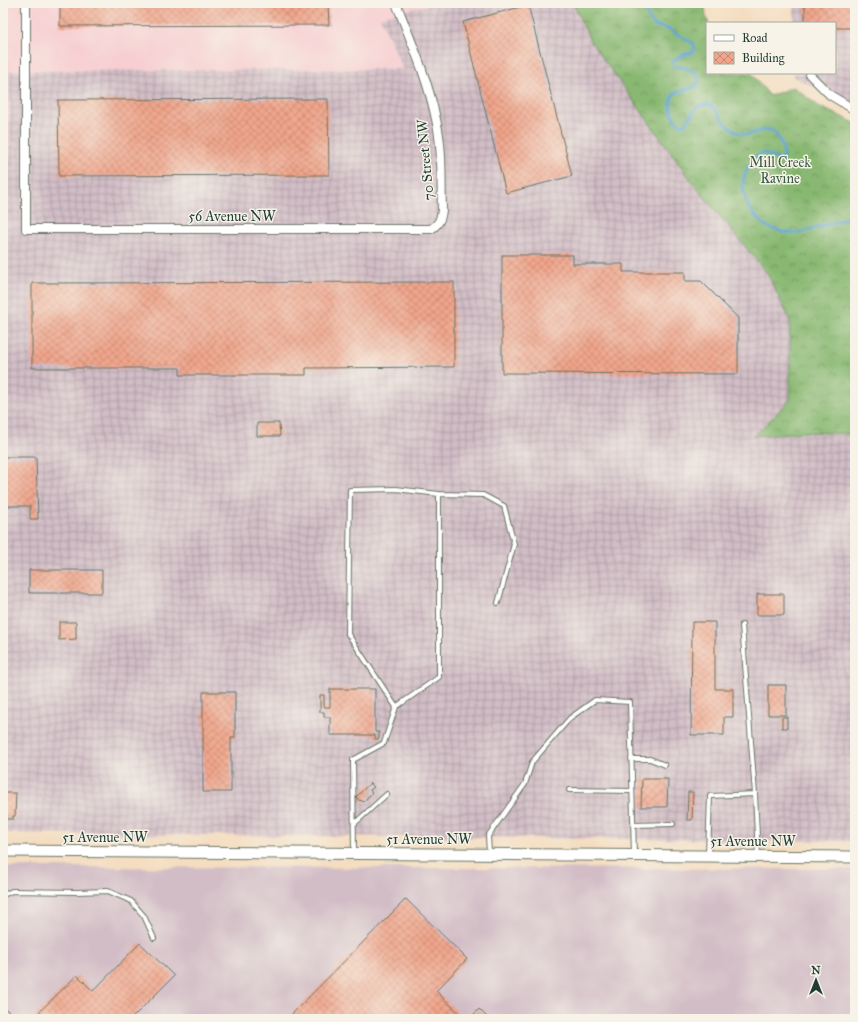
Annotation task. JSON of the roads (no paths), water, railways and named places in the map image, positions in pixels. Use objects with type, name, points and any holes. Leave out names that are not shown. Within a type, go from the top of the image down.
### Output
[{"type":"street","name":"56 Avenue NW","points":[[26,3],[26,229],[422,229],[437,226]]},
{"type":"street","name":"70 Street NW","points":[[396,3],[426,79],[438,126],[441,155],[442,210],[441,219],[437,226]]},
{"type":"street","points":[[810,75],[830,95],[855,110]]},
{"type":"street","name":"51 Avenue NW","points":[[3,851],[855,857]]},
{"type":"lane","points":[[396,707],[348,634],[350,490],[396,489],[440,494],[483,495],[504,506],[514,544],[498,603]]},
{"type":"lane","points":[[354,854],[353,760],[384,743],[396,707],[438,677],[440,494]]},
{"type":"lane","points":[[742,625],[755,794],[758,856]]},
{"type":"lane","points":[[489,854],[488,836],[525,784],[532,762],[570,718],[596,700],[630,702],[634,855]]},
{"type":"lane","points":[[631,759],[650,759],[665,765]]},
{"type":"lane","points":[[569,790],[632,791]]},
{"type":"lane","points":[[354,824],[387,794]]},
{"type":"lane","points":[[708,856],[710,796],[755,794]]},
{"type":"lane","points":[[633,825],[673,824]]},
{"type":"lane","points":[[3,895],[12,892],[108,891],[131,901],[144,916],[154,938]]},
{"type":"waterway","points":[[648,3],[646,9],[647,15],[655,26],[666,28],[693,43],[695,49],[692,52],[682,55],[673,62],[674,66],[686,68],[696,73],[698,77],[698,84],[695,87],[674,94],[672,98],[672,112],[677,121],[684,125],[697,107],[708,104],[711,105],[725,123],[737,132],[750,134],[761,130],[772,130],[781,143],[783,158],[779,160],[764,153],[761,154],[752,161],[744,177],[743,184],[746,200],[749,207],[759,220],[768,227],[795,233],[837,222],[855,214]]},
{"type":"park label","name":"Mill Creek Ravine","points":[[780,170]]}]
